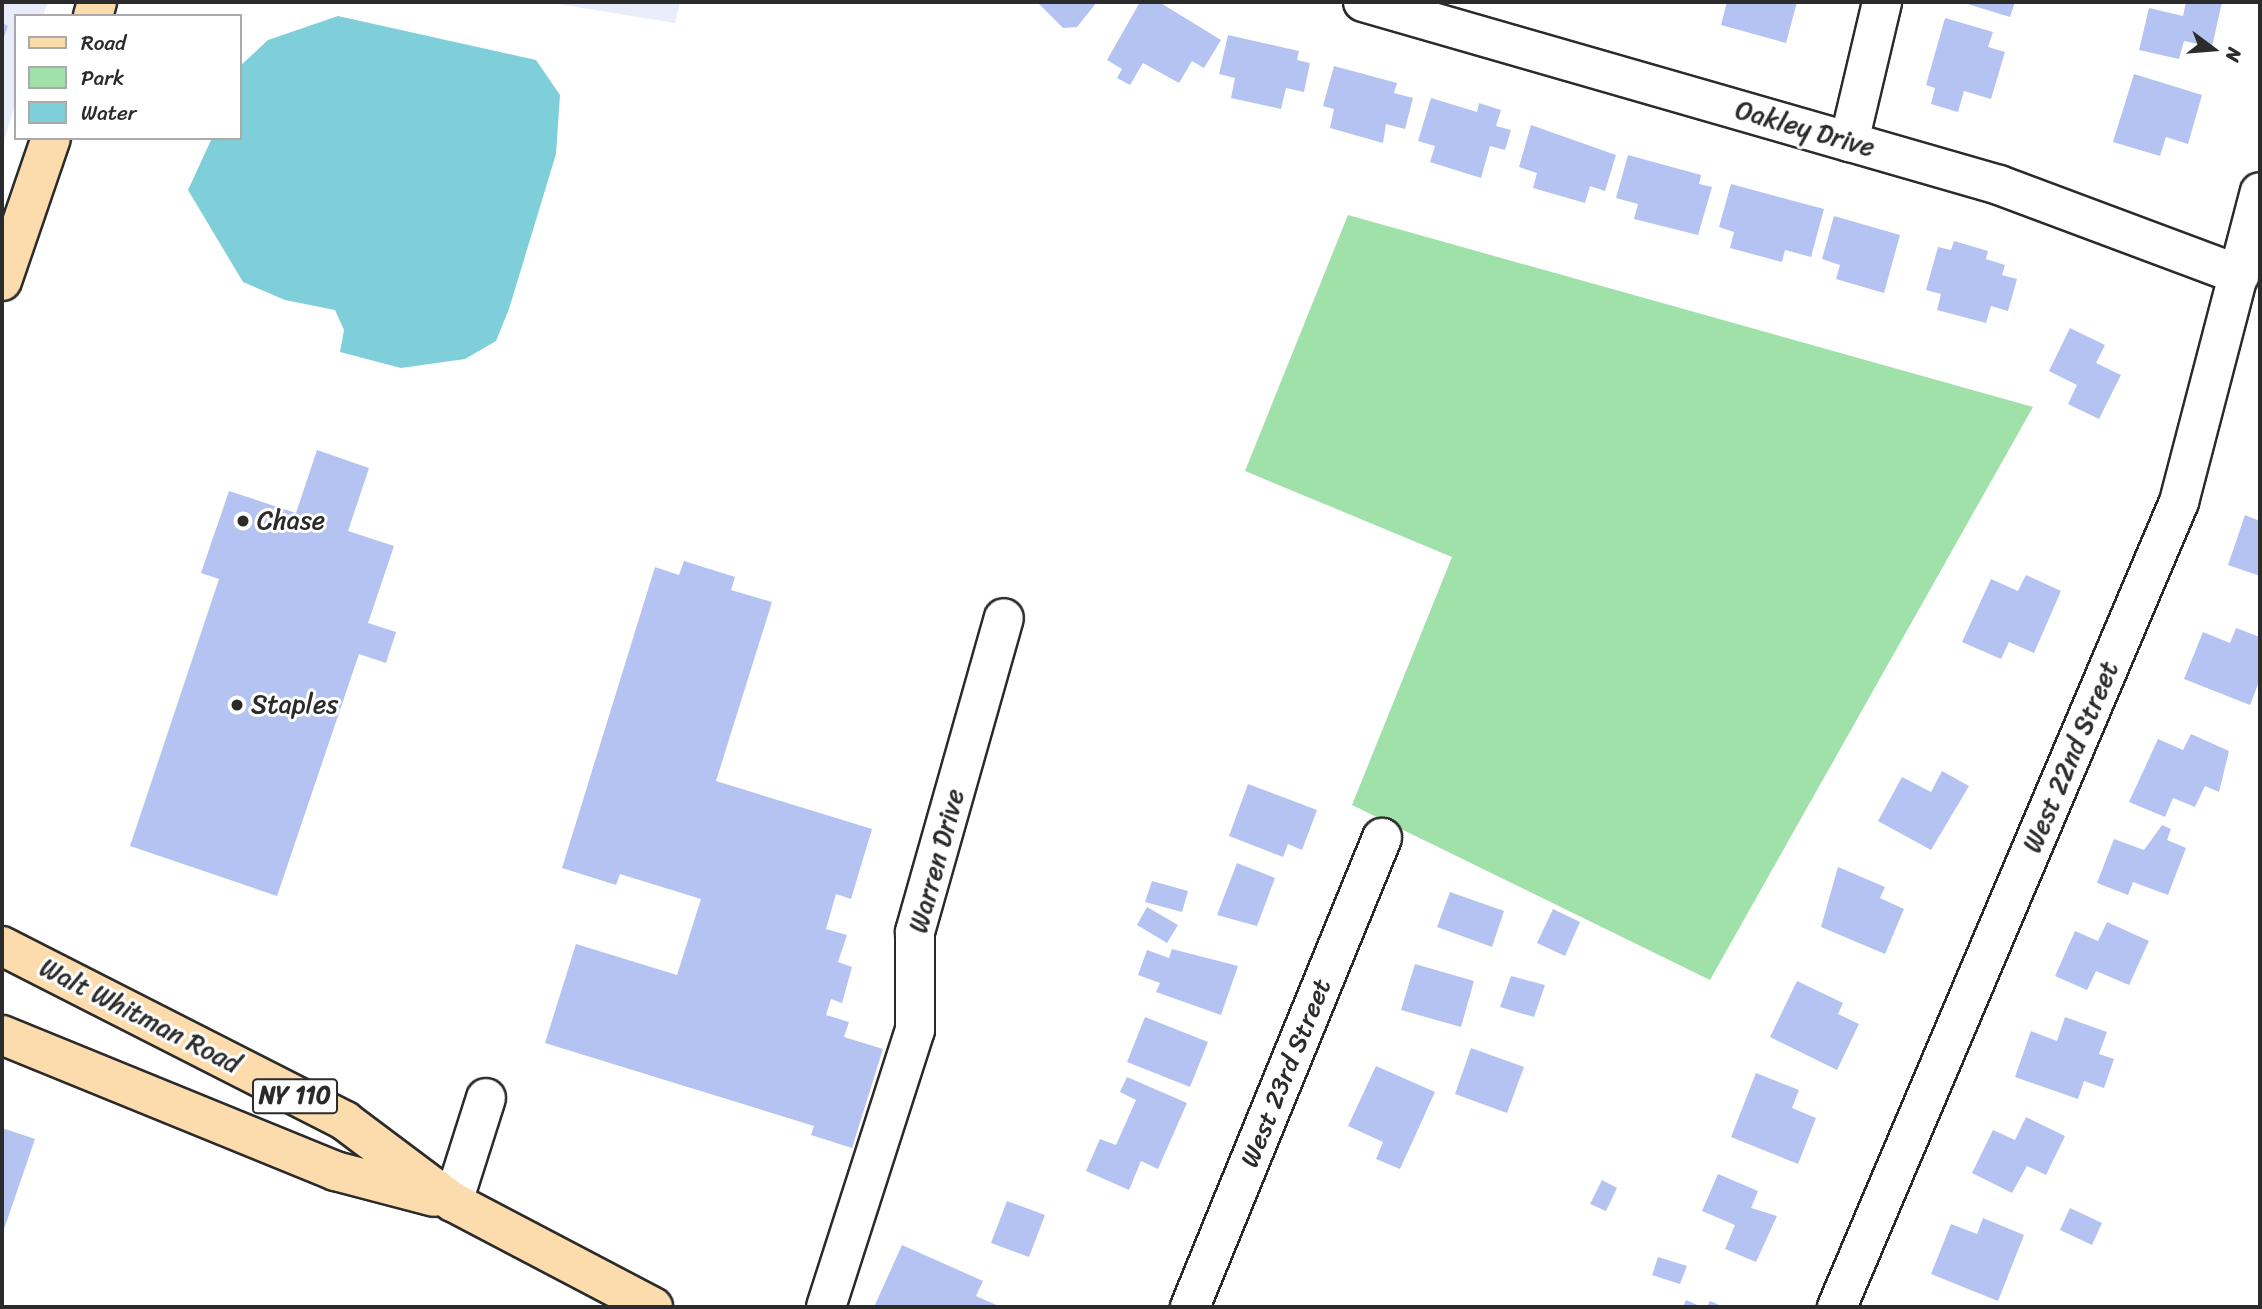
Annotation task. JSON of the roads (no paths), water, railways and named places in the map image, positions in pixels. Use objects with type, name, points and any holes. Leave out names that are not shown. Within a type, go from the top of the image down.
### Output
[{"type":"main road","points":[[2,282],[50,140]]},
{"type":"main road","name":"Walt Whitman Road","points":[[2,946],[345,1121],[453,1202],[653,1307]]},
{"type":"main road","name":"Walt Whitman Road","points":[[2,1035],[335,1171],[453,1202]]},
{"type":"street","name":"Oakley Drive","points":[[1363,2],[1452,13],[1849,142],[1999,185],[2240,275]]},
{"type":"street","points":[[1849,142],[1882,2]]},
{"type":"street","name":"West 22nd Street","points":[[1837,1307],[2169,526],[2240,275],[2260,192]]},
{"type":"street","name":"Warren Drive","points":[[826,1307],[915,1030],[915,932],[1004,618]]},
{"type":"street","name":"West 23rd Street","points":[[1190,1307],[1382,838]]},
{"type":"street","points":[[453,1202],[486,1098]]},
{"type":"water","points":[[338,16],[536,60],[560,95],[556,154],[509,309],[496,341],[465,359],[401,368],[340,352],[344,330],[335,310],[285,300],[243,282],[188,190],[211,140],[242,140],[242,64],[268,40]]},
{"type":"place","name":"Chase","points":[[243,521]]},
{"type":"place","name":"Staples","points":[[237,705]]}]
